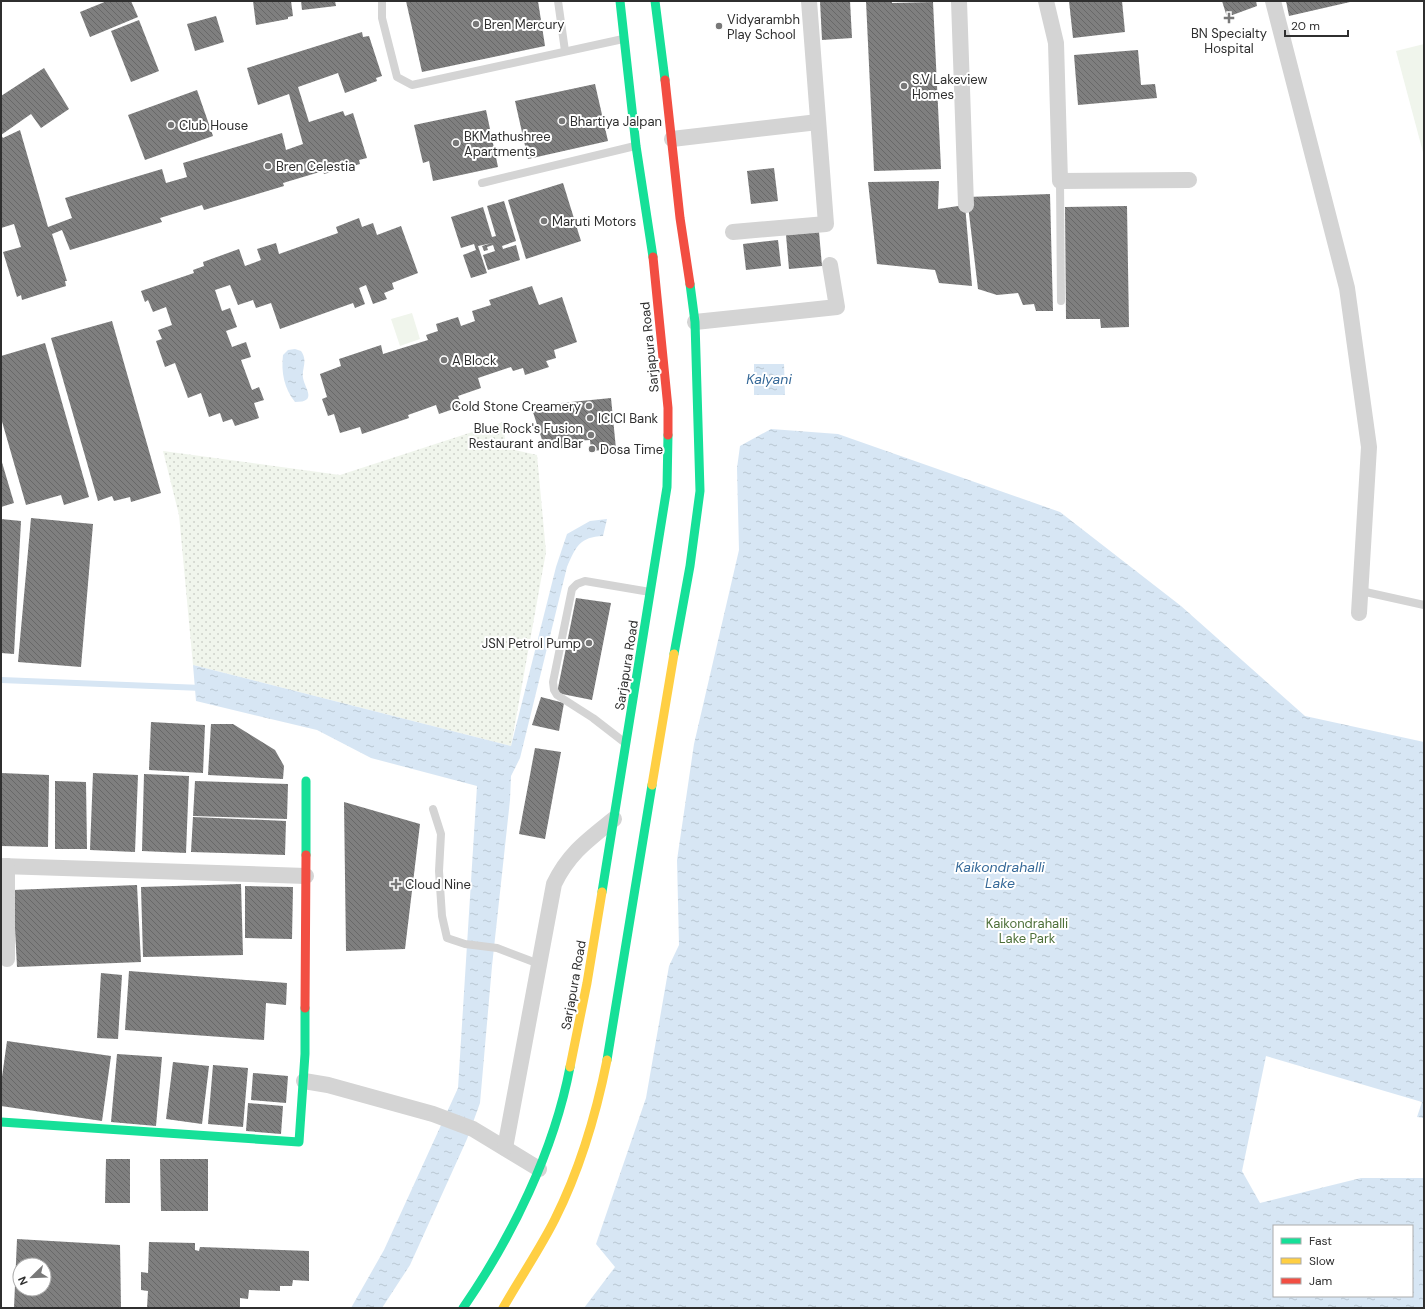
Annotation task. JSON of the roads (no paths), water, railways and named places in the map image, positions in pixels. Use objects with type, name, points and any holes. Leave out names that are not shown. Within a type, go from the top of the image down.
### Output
[{"type":"main road","name":"Sarjapura Road","points":[[463,1308],[474,1292],[522,1207],[539,1169],[565,1094],[575,1048],[627,744],[667,487],[668,408],[652,250],[636,146],[620,1]]},
{"type":"main road","points":[[503,1308],[555,1218],[581,1155],[599,1101],[608,1056],[680,616],[690,566],[700,491],[700,428],[695,322],[680,218],[655,1]]},
{"type":"main road","points":[[1,1122],[299,1142],[304,1081],[306,781]]},
{"type":"street","points":[[733,232],[826,224],[809,1]]},
{"type":"street","points":[[959,1],[966,205]]},
{"type":"street","points":[[1046,1],[1056,44],[1060,181],[1189,180]]},
{"type":"street","points":[[1273,1],[1347,288],[1369,447],[1359,612]]},
{"type":"street","points":[[672,139],[818,122]]},
{"type":"street","points":[[695,322],[837,307],[830,265]]},
{"type":"street","points":[[505,1148],[554,884],[562,866],[582,844],[614,819]]},
{"type":"street","points":[[7,959],[4,866],[306,876]]},
{"type":"street","points":[[304,1081],[328,1085],[433,1114],[473,1129],[539,1169]]},
{"type":"lane","points":[[382,1],[382,18],[397,77],[412,86],[624,38]]},
{"type":"lane","points":[[558,1],[565,51]]},
{"type":"lane","points":[[482,183],[636,146]]},
{"type":"lane","points":[[1060,181],[1061,301]]},
{"type":"lane","points":[[627,744],[593,718],[557,695],[554,690],[553,682],[572,589],[577,584],[585,581],[650,592]]},
{"type":"lane","points":[[1361,591],[1424,605]]},
{"type":"lane","points":[[433,809],[441,834],[439,871],[442,916],[447,938],[465,944],[497,948],[538,964]]},
{"type":"water","points":[[295,349],[301,351],[304,358],[303,378],[308,397],[306,400],[295,402],[288,391],[282,368],[283,355],[288,350]]},
{"type":"water","name":"Kalyani","points":[[754,364],[784,364],[785,395],[754,395]]},
{"type":"water","name":"Kaikondrahalli Lake","points":[[771,429],[838,434],[1060,512],[1181,606],[1305,716],[1424,742],[1424,1118],[1417,1117],[1422,1102],[1266,1056],[1242,1171],[1260,1203],[1361,1178],[1424,1178],[1424,1308],[584,1308],[615,1267],[596,1244],[646,1098],[669,966],[679,945],[677,860],[694,744],[739,550],[737,468],[740,446]]},
{"type":"water","points":[[607,519],[603,536],[589,538],[580,544],[573,553],[567,567],[520,758],[511,776],[510,800],[492,966],[480,1103],[467,1139],[410,1265],[382,1308],[351,1308],[384,1250],[458,1088],[477,786],[371,758],[317,730],[196,701],[193,665],[511,746],[556,567],[567,534],[590,521]]},
{"type":"waterway","points":[[1,680],[202,688]]},
{"type":"place","name":"BN Specialty Hospital","points":[[1229,18]]},
{"type":"place","name":"Bren Mercury","points":[[476,24]]},
{"type":"place","name":"Vidyarambh Play School","points":[[719,26]]},
{"type":"place","name":"S.V Lakeview Homes","points":[[904,86]]},
{"type":"place","name":"Bhartiya Jalpan","points":[[562,121]]},
{"type":"place","name":"Club House","points":[[171,125]]},
{"type":"place","name":"BKMathushree Apartments","points":[[456,143]]},
{"type":"place","name":"Bren Celestia","points":[[268,166]]},
{"type":"place","name":"Maruti Motors","points":[[544,221]]},
{"type":"place","name":"A Block","points":[[444,360]]},
{"type":"place","name":"Cold Stone Creamery","points":[[589,406]]},
{"type":"place","name":"ICICI Bank","points":[[590,418]]},
{"type":"place","name":"Blue Rock's Fusion Restaurant and Bar","points":[[591,435]]},
{"type":"place","name":"Dosa Time","points":[[592,449]]},
{"type":"place","name":"JSN Petrol Pump","points":[[589,643]]},
{"type":"place","name":"Cloud Nine","points":[[396,884]]},
{"type":"park label","name":"Kaikondrahalli Lake Park","points":[[1027,930]]}]
